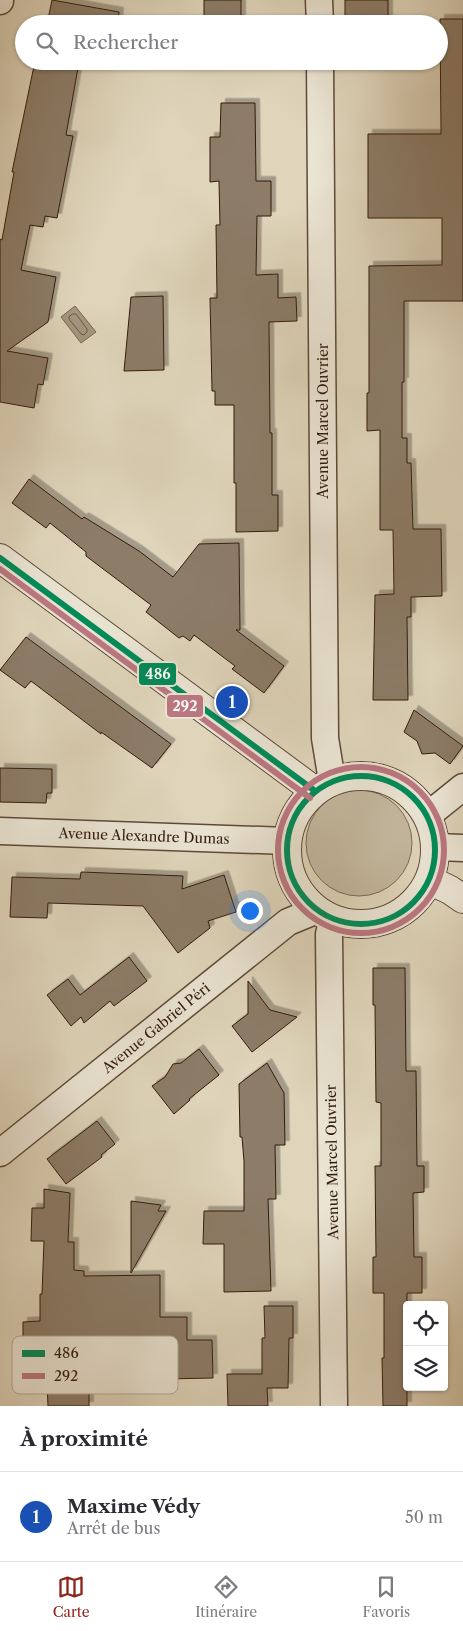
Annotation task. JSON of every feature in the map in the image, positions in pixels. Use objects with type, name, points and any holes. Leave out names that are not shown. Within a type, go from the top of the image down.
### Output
[{"type":"street","points":[[319,0],[320,15]]},
{"type":"street","name":"Avenue Marcel Ouvrier","points":[[320,70],[324,786]]},
{"type":"street","points":[[0,558],[324,786]]},
{"type":"street","points":[[355,775],[378,777],[399,786],[417,800],[427,816],[434,833],[436,847],[434,864],[429,880],[417,900],[399,914],[378,922],[355,924],[325,914],[303,896],[292,879],[287,860],[287,841],[294,816],[304,802],[324,786],[355,775]]},
{"type":"street","points":[[427,816],[463,787]]},
{"type":"street","name":"Avenue Alexandre Dumas","points":[[0,831],[287,841]]},
{"type":"street","points":[[436,847],[463,848]]},
{"type":"street","points":[[429,880],[450,890],[463,899]]},
{"type":"street","name":"Avenue Marcel Ouvrier","points":[[325,914],[329,934],[334,1406]]},
{"type":"street","name":"Avenue Gabriel Péri","points":[[0,1153],[288,922],[325,914]]},
{"type":"shaded area","points":[[359,790],[379,794],[396,806],[408,823],[412,843],[408,863],[396,880],[379,892],[359,896],[339,892],[322,880],[310,863],[306,843],[310,823],[322,806],[339,794]]},
{"type":"water","points":[[75,306],[96,332],[81,343],[61,317]]},
{"type":"building","points":[[52,0],[119,12],[119,15],[49,15]]},
{"type":"building","points":[[204,0],[241,0],[241,15],[204,15]]},
{"type":"building","points":[[345,0],[388,0],[388,15],[345,15]]},
{"type":"building","points":[[448,19],[463,19],[463,301],[404,301],[402,438],[407,438],[407,463],[411,463],[413,529],[441,529],[442,596],[411,597],[411,617],[407,617],[408,700],[373,700],[375,595],[394,594],[393,530],[380,530],[380,430],[367,431],[367,393],[369,393],[369,266],[442,265],[442,218],[368,218],[368,134],[441,134],[440,70],[448,70]]},
{"type":"building","points":[[33,70],[78,70],[66,135],[73,136],[57,218],[45,216],[43,227],[30,225],[21,270],[56,277],[48,322],[7,351],[48,358],[43,385],[38,384],[34,408],[0,402],[0,239],[2,240],[14,172],[12,172]]},
{"type":"building","points":[[221,103],[255,103],[256,181],[271,181],[271,216],[257,216],[256,275],[278,274],[278,298],[296,297],[297,321],[269,322],[272,495],[278,495],[278,531],[236,532],[234,405],[215,405],[215,391],[212,391],[210,298],[217,298],[216,225],[220,225],[219,181],[210,182],[210,137],[220,137]]},
{"type":"building","points":[[163,296],[164,370],[124,371],[131,297]]},
{"type":"building","points":[[29,479],[82,519],[84,517],[139,551],[173,577],[199,544],[239,543],[240,630],[236,630],[284,666],[264,693],[232,669],[235,666],[194,635],[190,641],[183,636],[179,638],[146,612],[151,605],[86,556],[86,552],[50,523],[46,528],[12,503]]},
{"type":"building","points":[[26,637],[171,744],[152,768],[101,732],[101,734],[31,681],[25,688],[0,670]]},
{"type":"building","points":[[414,710],[463,746],[450,764],[435,753],[422,754],[417,741],[404,732]]},
{"type":"building","points":[[0,768],[52,769],[52,793],[47,793],[46,803],[0,802]]},
{"type":"building","points":[[81,872],[183,876],[182,889],[224,875],[236,912],[208,921],[210,928],[178,953],[143,906],[48,903],[47,918],[10,917],[12,877],[80,879]]},
{"type":"building","points":[[129,957],[147,981],[114,1006],[110,1001],[84,1023],[81,1017],[71,1026],[47,995],[68,979],[80,995]]},
{"type":"building","points":[[373,968],[405,968],[406,1071],[416,1071],[417,1166],[424,1166],[424,1192],[413,1193],[414,1257],[422,1257],[422,1293],[407,1293],[407,1301],[403,1301],[403,1391],[407,1391],[407,1406],[383,1406],[384,1293],[373,1293],[373,1257],[376,1257],[375,1166],[381,1166],[381,1103],[376,1102],[375,1005],[373,1005]]},
{"type":"building","points":[[248,981],[270,1010],[297,1017],[252,1052],[232,1026],[248,1014]]},
{"type":"building","points":[[199,1049],[219,1075],[189,1099],[174,1114],[152,1086],[165,1077],[173,1064],[181,1063]]},
{"type":"building","points":[[267,1063],[284,1093],[285,1145],[275,1145],[276,1199],[268,1199],[271,1291],[224,1292],[224,1244],[203,1244],[204,1211],[244,1211],[244,1161],[242,1137],[240,1137],[239,1084]]},
{"type":"building","points":[[97,1121],[115,1144],[101,1155],[102,1157],[66,1184],[47,1159]]},
{"type":"building","points":[[44,1189],[70,1193],[68,1242],[74,1242],[74,1270],[84,1271],[84,1276],[160,1275],[160,1317],[187,1317],[187,1340],[212,1340],[213,1378],[178,1379],[178,1336],[23,1336],[23,1322],[40,1321],[44,1241],[31,1241],[32,1208],[44,1208]]},
{"type":"building","points":[[131,1201],[161,1205],[158,1211],[166,1211],[131,1273]]},
{"type":"building","points":[[264,1306],[293,1306],[293,1338],[289,1338],[288,1388],[267,1388],[268,1406],[228,1406],[227,1374],[262,1374],[262,1338],[265,1338]]},
{"type":"building","points":[[47,1394],[89,1394],[89,1406],[48,1406]]},
{"type":"transit line","name":"486","points":[[0,558],[315,791]]},
{"type":"transit line","name":"292","points":[[0,569],[310,798]]},
{"type":"transit line","name":"292","points":[[361,767],[393,773],[420,791],[438,818],[444,850],[438,882],[420,909],[393,927],[361,933],[329,927],[302,909],[284,882],[278,850],[284,818],[302,791],[329,773],[361,767]]},
{"type":"transit line","name":"486","points":[[361,776],[375,777],[389,782],[402,788],[413,798],[423,809],[429,822],[434,836],[435,850],[434,864],[429,878],[423,891],[413,902],[402,912],[389,918],[375,923],[361,924],[347,923],[333,918],[320,912],[309,902],[299,891],[293,878],[288,864],[287,850],[288,836],[293,822],[299,809],[309,798],[320,788],[333,782],[347,777],[361,776]]},
{"type":"place","name":"Maxime Védy","points":[[232,702]]}]
